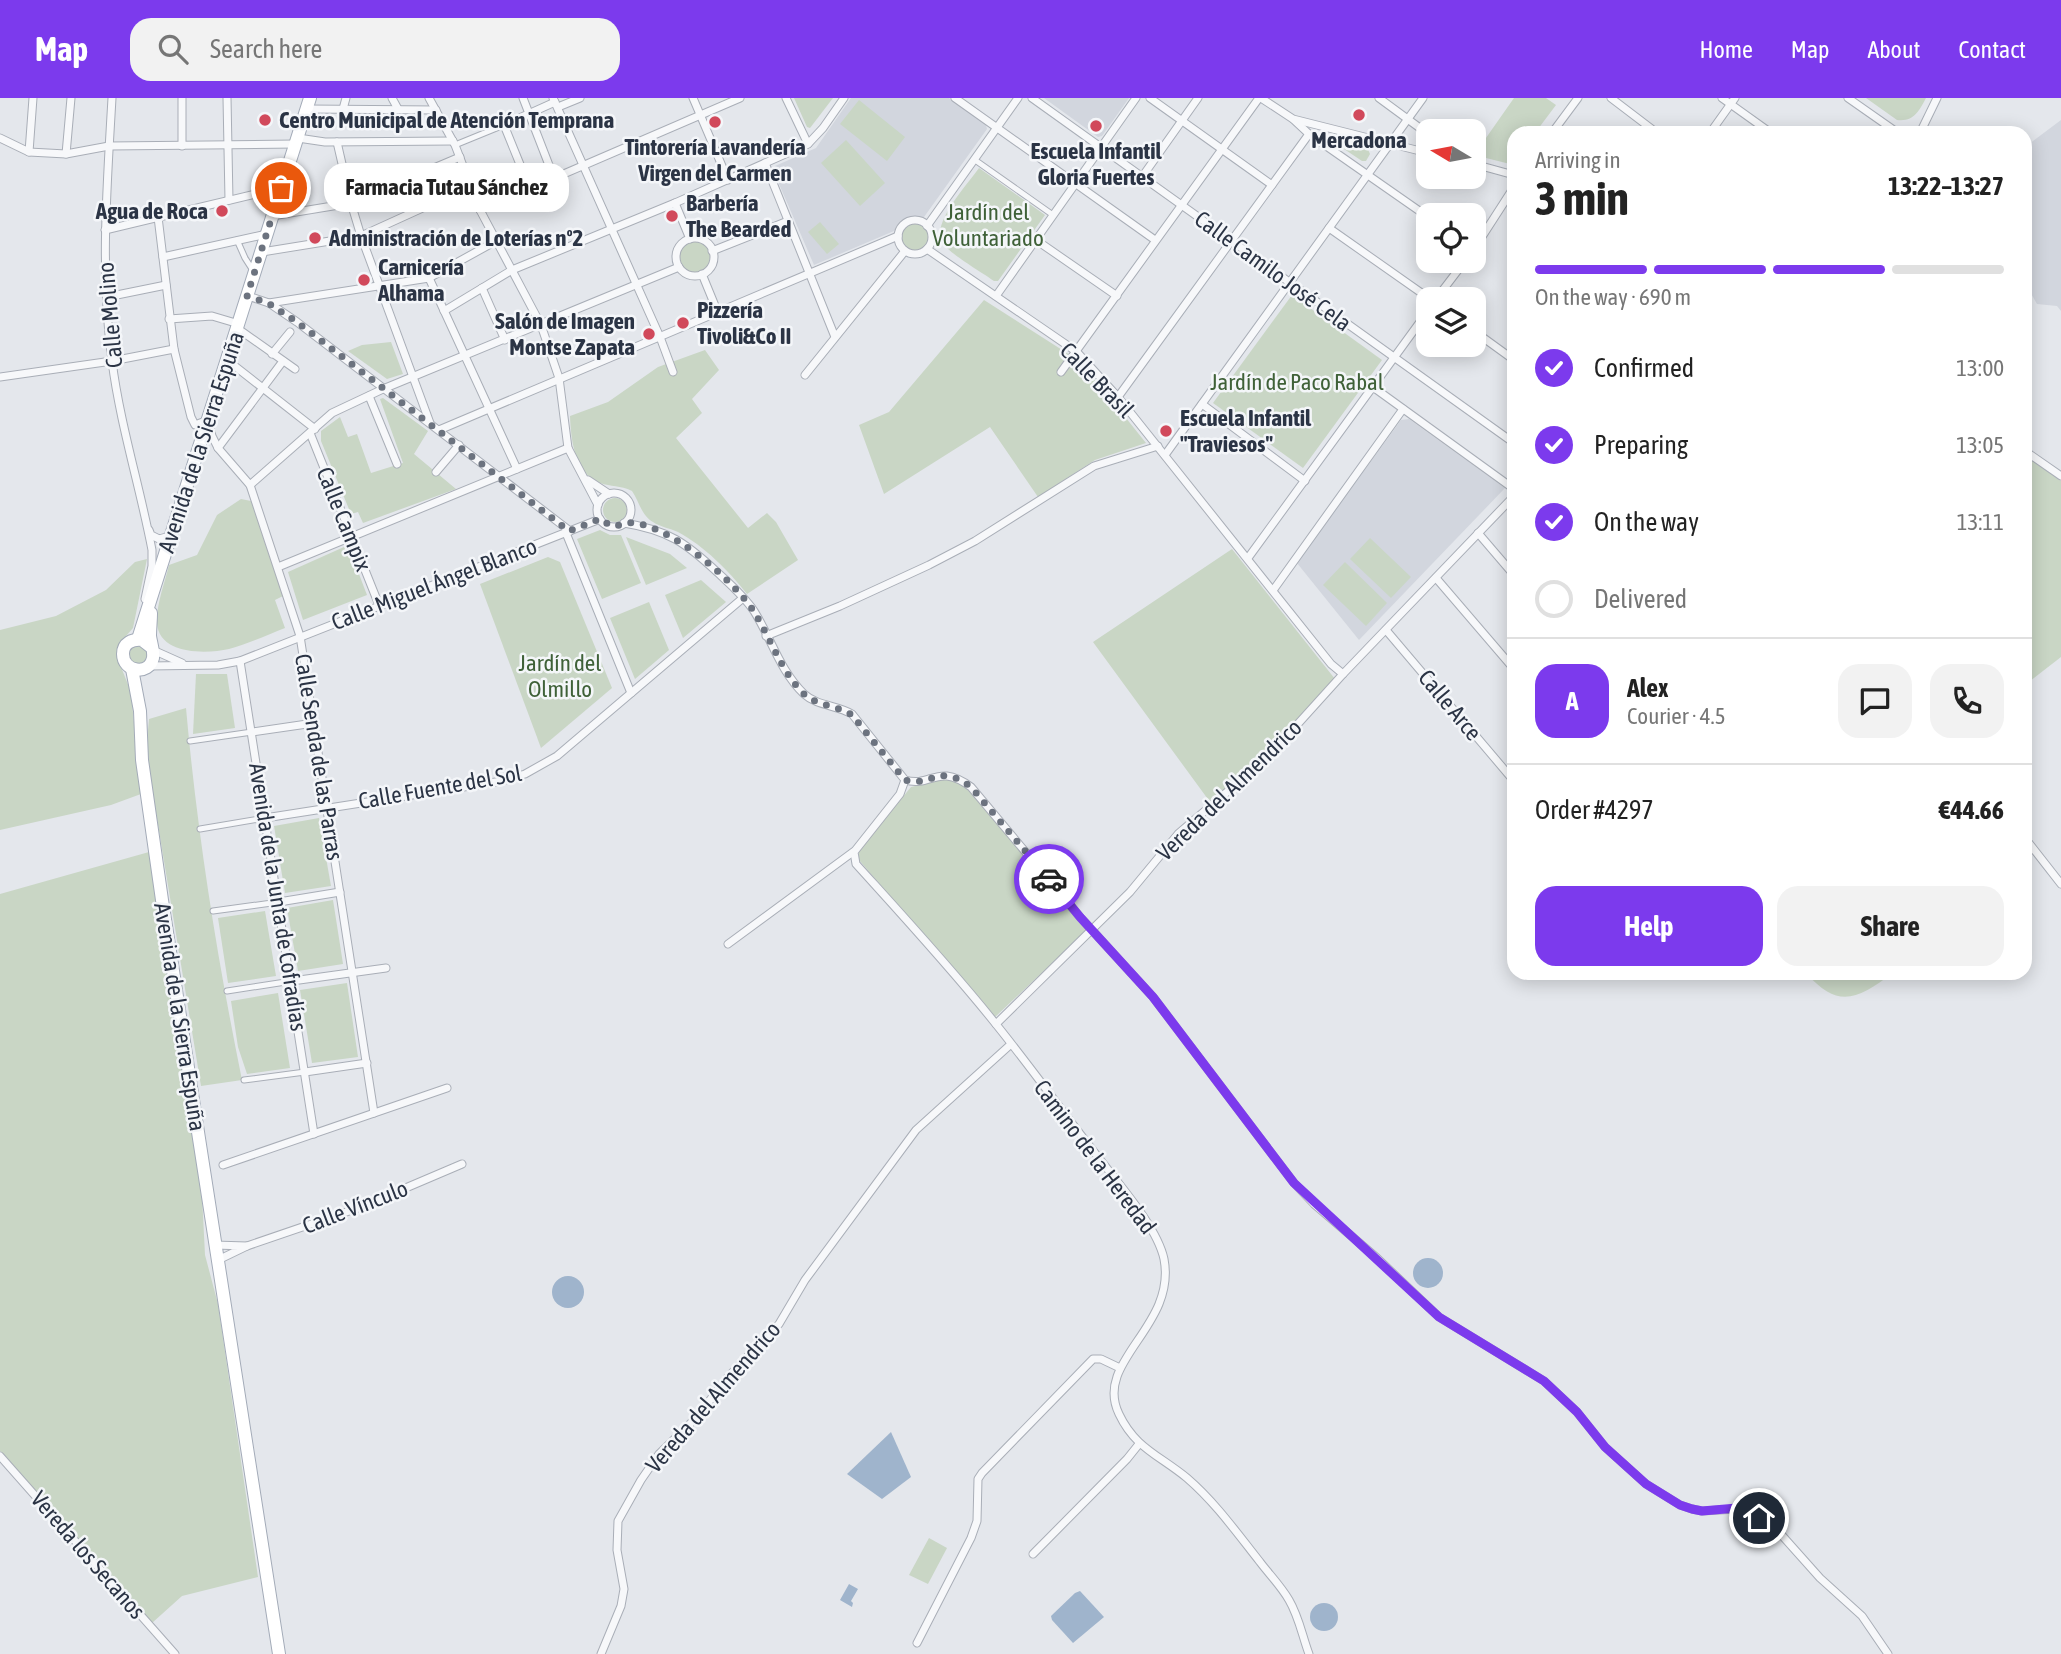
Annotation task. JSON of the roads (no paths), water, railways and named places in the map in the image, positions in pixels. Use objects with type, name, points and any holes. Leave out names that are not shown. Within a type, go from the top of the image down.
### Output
[{"type":"main road","name":"Avenida de la Sierra Espuña","points":[[135,640],[156,585],[309,104]]},
{"type":"main road","name":"Avenida de la Sierra Espuña","points":[[152,648],[150,634],[156,585]]},
{"type":"main road","points":[[135,640],[146,641],[152,648],[153,659],[147,667],[132,669],[123,657],[125,647],[135,640]]},
{"type":"main road","name":"Avenida de la Sierra Espuña","points":[[140,710],[147,667]]},
{"type":"main road","name":"Avenida de la Sierra Espuña","points":[[132,669],[140,710],[142,760],[214,1245],[279,1654]]},
{"type":"main road","name":"Avenida de la Sierra Espuña","points":[[207,1198],[207,1243],[211,1259],[217,1260]]},
{"type":"street","points":[[29,152],[33,98]]},
{"type":"street","points":[[66,154],[71,98]]},
{"type":"street","name":"Calle Molino","points":[[111,98],[105,230],[112,361],[152,550],[152,566],[135,640]]},
{"type":"street","points":[[182,98],[182,146]]},
{"type":"street","points":[[227,98],[229,200]]},
{"type":"street","points":[[343,109],[346,98]]},
{"type":"street","points":[[392,98],[398,109]]},
{"type":"street","points":[[429,98],[454,143],[480,210],[541,326],[559,378],[568,448],[598,505],[600,519],[611,526],[624,523],[645,527],[688,546],[743,598],[754,612],[788,674],[803,693],[812,700],[842,708],[852,715],[905,780],[914,781],[945,775],[971,787],[1092,930],[1153,997],[1294,1183],[1324,1213],[1377,1258],[1439,1317],[1544,1381],[1577,1412],[1605,1447],[1646,1484],[1680,1505],[1692,1509],[1702,1511],[1737,1508],[1779,1532],[1820,1578],[1862,1616],[1888,1654]]},
{"type":"street","points":[[523,98],[554,178]]},
{"type":"street","points":[[0,138],[29,152],[66,154],[109,146],[229,145],[297,141],[454,143],[504,125],[555,102],[580,98]]},
{"type":"street","points":[[693,98],[728,180]]},
{"type":"street","points":[[480,210],[740,98]]},
{"type":"street","points":[[786,98],[808,144]]},
{"type":"street","points":[[444,311],[512,270],[676,203],[808,144],[844,98]]},
{"type":"street","points":[[955,98],[1155,240]]},
{"type":"street","points":[[927,226],[1018,98]]},
{"type":"street","name":"Calle Camilo José Cela","points":[[1032,98],[1507,438]]},
{"type":"street","points":[[996,296],[1136,98]]},
{"type":"street","points":[[1150,98],[1272,185]]},
{"type":"street","points":[[1142,177],[1198,98]]},
{"type":"street","points":[[1061,372],[1260,98],[1416,208]]},
{"type":"street","points":[[1379,98],[1416,125]]},
{"type":"street","points":[[1165,455],[1423,98]]},
{"type":"street","points":[[1557,126],[1578,98]]},
{"type":"street","points":[[1611,98],[1648,126]]},
{"type":"street","points":[[1722,98],[1732,101],[1762,126]]},
{"type":"street","points":[[1848,98],[1888,126]]},
{"type":"street","points":[[1923,126],[1937,98]]},
{"type":"street","points":[[1715,126],[1732,101]]},
{"type":"street","points":[[555,102],[660,337],[673,372]]},
{"type":"street","points":[[309,104],[343,109],[436,110]]},
{"type":"street","points":[[1293,119],[1416,150]]},
{"type":"street","points":[[504,125],[530,189]]},
{"type":"street","points":[[1118,397],[1309,134]]},
{"type":"street","points":[[337,142],[361,236],[431,425]]},
{"type":"street","points":[[272,216],[351,203],[460,157]]},
{"type":"street","points":[[975,160],[1053,215]]},
{"type":"street","points":[[765,163],[835,337]]},
{"type":"street","points":[[1486,167],[1507,173]]},
{"type":"street","points":[[261,252],[361,236],[471,186]]},
{"type":"street","points":[[105,230],[281,188]]},
{"type":"street","points":[[1486,230],[1507,198]]},
{"type":"street","points":[[676,203],[690,239]]},
{"type":"street","points":[[158,217],[174,349],[194,423],[198,425],[208,420]]},
{"type":"street","points":[[439,430],[898,236],[906,222],[917,220],[927,226],[931,236],[927,248],[915,254],[901,247],[898,236]]},
{"type":"street","points":[[712,251],[788,221]]},
{"type":"street","points":[[1329,228],[1416,289]]},
{"type":"street","points":[[163,257],[267,234]]},
{"type":"street","points":[[690,239],[705,241],[712,251],[710,267],[702,274],[691,275],[679,267],[676,261],[678,248],[690,239]]},
{"type":"street","points":[[237,240],[254,273]]},
{"type":"street","points":[[1036,240],[1116,296]]},
{"type":"street","points":[[268,303],[429,278],[496,241]]},
{"type":"street","name":"Calle Brasil","points":[[927,248],[1077,352],[1118,397],[1274,589],[1331,664],[1343,674]]},
{"type":"street","points":[[805,375],[905,251]]},
{"type":"street","points":[[250,485],[332,413],[383,389],[679,267]]},
{"type":"street","points":[[1445,287],[1456,273]]},
{"type":"street","points":[[702,274],[718,313]]},
{"type":"street","points":[[429,278],[517,469]]},
{"type":"street","points":[[107,297],[166,285]]},
{"type":"street","points":[[482,288],[505,340]]},
{"type":"street","points":[[247,296],[268,303],[459,445],[568,532],[631,693]]},
{"type":"street","points":[[169,320],[212,316],[238,326],[295,369]]},
{"type":"street","points":[[1248,558],[1416,328]]},
{"type":"street","points":[[272,354],[290,332]]},
{"type":"street","points":[[1486,340],[1507,355]]},
{"type":"street","points":[[0,377],[174,349]]},
{"type":"street","name":"Calle Campix","points":[[227,360],[313,431],[379,605]]},
{"type":"street","points":[[218,448],[283,361]]},
{"type":"street","points":[[1373,387],[1507,484]]},
{"type":"street","points":[[369,396],[397,464]]},
{"type":"street","points":[[1202,404],[1305,481]]},
{"type":"street","points":[[1274,589],[1403,410]]},
{"type":"street","name":"Calle Senda de las Parras","points":[[208,420],[218,448],[250,485],[300,636],[374,1113]]},
{"type":"street","points":[[436,472],[459,445]]},
{"type":"street","points":[[766,636],[840,606],[963,547],[1094,466],[1157,446]]},
{"type":"street","points":[[278,567],[568,448]]},
{"type":"street","points":[[2032,456],[2061,476]]},
{"type":"street","points":[[582,475],[609,494]]},
{"type":"street","points":[[598,505],[604,496],[621,494],[645,527]]},
{"type":"street","name":"Vereda del Almendrico","points":[[996,1024],[1130,892],[1178,834],[1268,757],[1343,674],[1507,503]]},
{"type":"street","points":[[624,523],[631,510]]},
{"type":"street","name":"Calle Miguel Ángel Blanco","points":[[147,667],[218,665],[240,661],[600,519]]},
{"type":"street","points":[[148,530],[159,539],[170,536]]},
{"type":"street","points":[[1478,533],[1507,567]]},
{"type":"street","points":[[1436,579],[1507,662]]},
{"type":"street","name":"Calle Fuente del Sol","points":[[265,818],[502,781],[524,774],[557,756],[743,598]]},
{"type":"street","name":"Calle Arce","points":[[1386,630],[1507,773]]},
{"type":"street","name":"Calle Miguel Ángel Blanco","points":[[152,648],[186,664]]},
{"type":"street","name":"Avenida de la Junta de Cofradías","points":[[240,661],[314,1134]]},
{"type":"street","points":[[190,741],[314,723]]},
{"type":"street","points":[[728,944],[854,852],[900,794],[905,780]]},
{"type":"street","points":[[201,829],[265,818]]},
{"type":"street","points":[[2032,847],[2061,884]]},
{"type":"street","name":"Camino de la Heredad","points":[[854,852],[856,863],[996,1024],[1135,1205],[1157,1241],[1163,1258],[1164,1293],[1147,1330],[1119,1368],[1113,1389],[1115,1404],[1139,1444],[1186,1478],[1228,1521],[1287,1597],[1301,1626],[1309,1654]]},
{"type":"street","points":[[214,911],[340,892]]},
{"type":"street","points":[[227,990],[386,968]]},
{"type":"street","name":"Vereda del Almendrico","points":[[601,1654],[621,1606],[624,1589],[617,1550],[618,1521],[641,1480],[659,1454],[697,1417],[727,1378],[779,1324],[805,1280],[916,1130],[1010,1045]]},
{"type":"street","points":[[244,1080],[367,1063]]},
{"type":"street","points":[[223,1165],[447,1088]]},
{"type":"street","name":"Calle Vínculo","points":[[217,1260],[247,1246],[361,1208],[462,1164]]},
{"type":"street","name":"Calle Vínculo","points":[[214,1245],[247,1246]]},
{"type":"street","points":[[917,1643],[971,1538],[976,1521],[978,1479],[982,1473],[1093,1359],[1101,1359],[1119,1368]]},
{"type":"street","points":[[1033,1554],[1139,1444]]},
{"type":"street","name":"Vereda los Secanos","points":[[0,1456],[175,1654]]},
{"type":"water","points":[[1428,1258],[1434,1259],[1442,1267],[1442,1279],[1434,1287],[1428,1288],[1422,1287],[1414,1279],[1413,1273],[1414,1267],[1422,1259]]},
{"type":"water","points":[[568,1276],[579,1281],[584,1292],[579,1303],[568,1308],[557,1303],[552,1292],[557,1281]]},
{"type":"water","points":[[891,1432],[911,1477],[882,1499],[847,1474]]},
{"type":"water","points":[[849,1584],[858,1589],[851,1601],[852,1607],[840,1600]]},
{"type":"water","points":[[1080,1591],[1104,1617],[1073,1643],[1051,1616]]},
{"type":"water","points":[[1324,1603],[1334,1607],[1338,1617],[1334,1627],[1324,1631],[1314,1627],[1310,1617],[1314,1607]]},
{"type":"place","name":"Mercadona","points":[[1359,115]]},
{"type":"place","name":"Centro Municipal de Atención Temprana","points":[[265,120]]},
{"type":"place","name":"Tintorería Lavandería Virgen del Carmen","points":[[715,122]]},
{"type":"place","name":"Escuela Infantil Gloria Fuertes","points":[[1096,126]]},
{"type":"place","name":"Farmacia Tutau Sánchez","points":[[281,188]]},
{"type":"place","name":"Agua de Roca","points":[[222,211]]},
{"type":"place","name":"Barbería The Bearded","points":[[672,216]]},
{"type":"place","name":"Administración de Loterías nº2","points":[[315,238]]},
{"type":"place","name":"Carnicería Alhama","points":[[364,280]]},
{"type":"place","name":"Pizzería Tivoli&Co II","points":[[683,323]]},
{"type":"place","name":"Salón de Imagen Montse Zapata","points":[[649,334]]},
{"type":"place","name":"Escuela Infantil \"Traviesos\"","points":[[1166,431]]},
{"type":"park label","name":"Jardín del Voluntariado","points":[[988,225]]},
{"type":"park label","name":"Jardín de Paco Rabal","points":[[1297,382]]},
{"type":"park label","name":"Jardín del Olmillo","points":[[560,676]]}]
